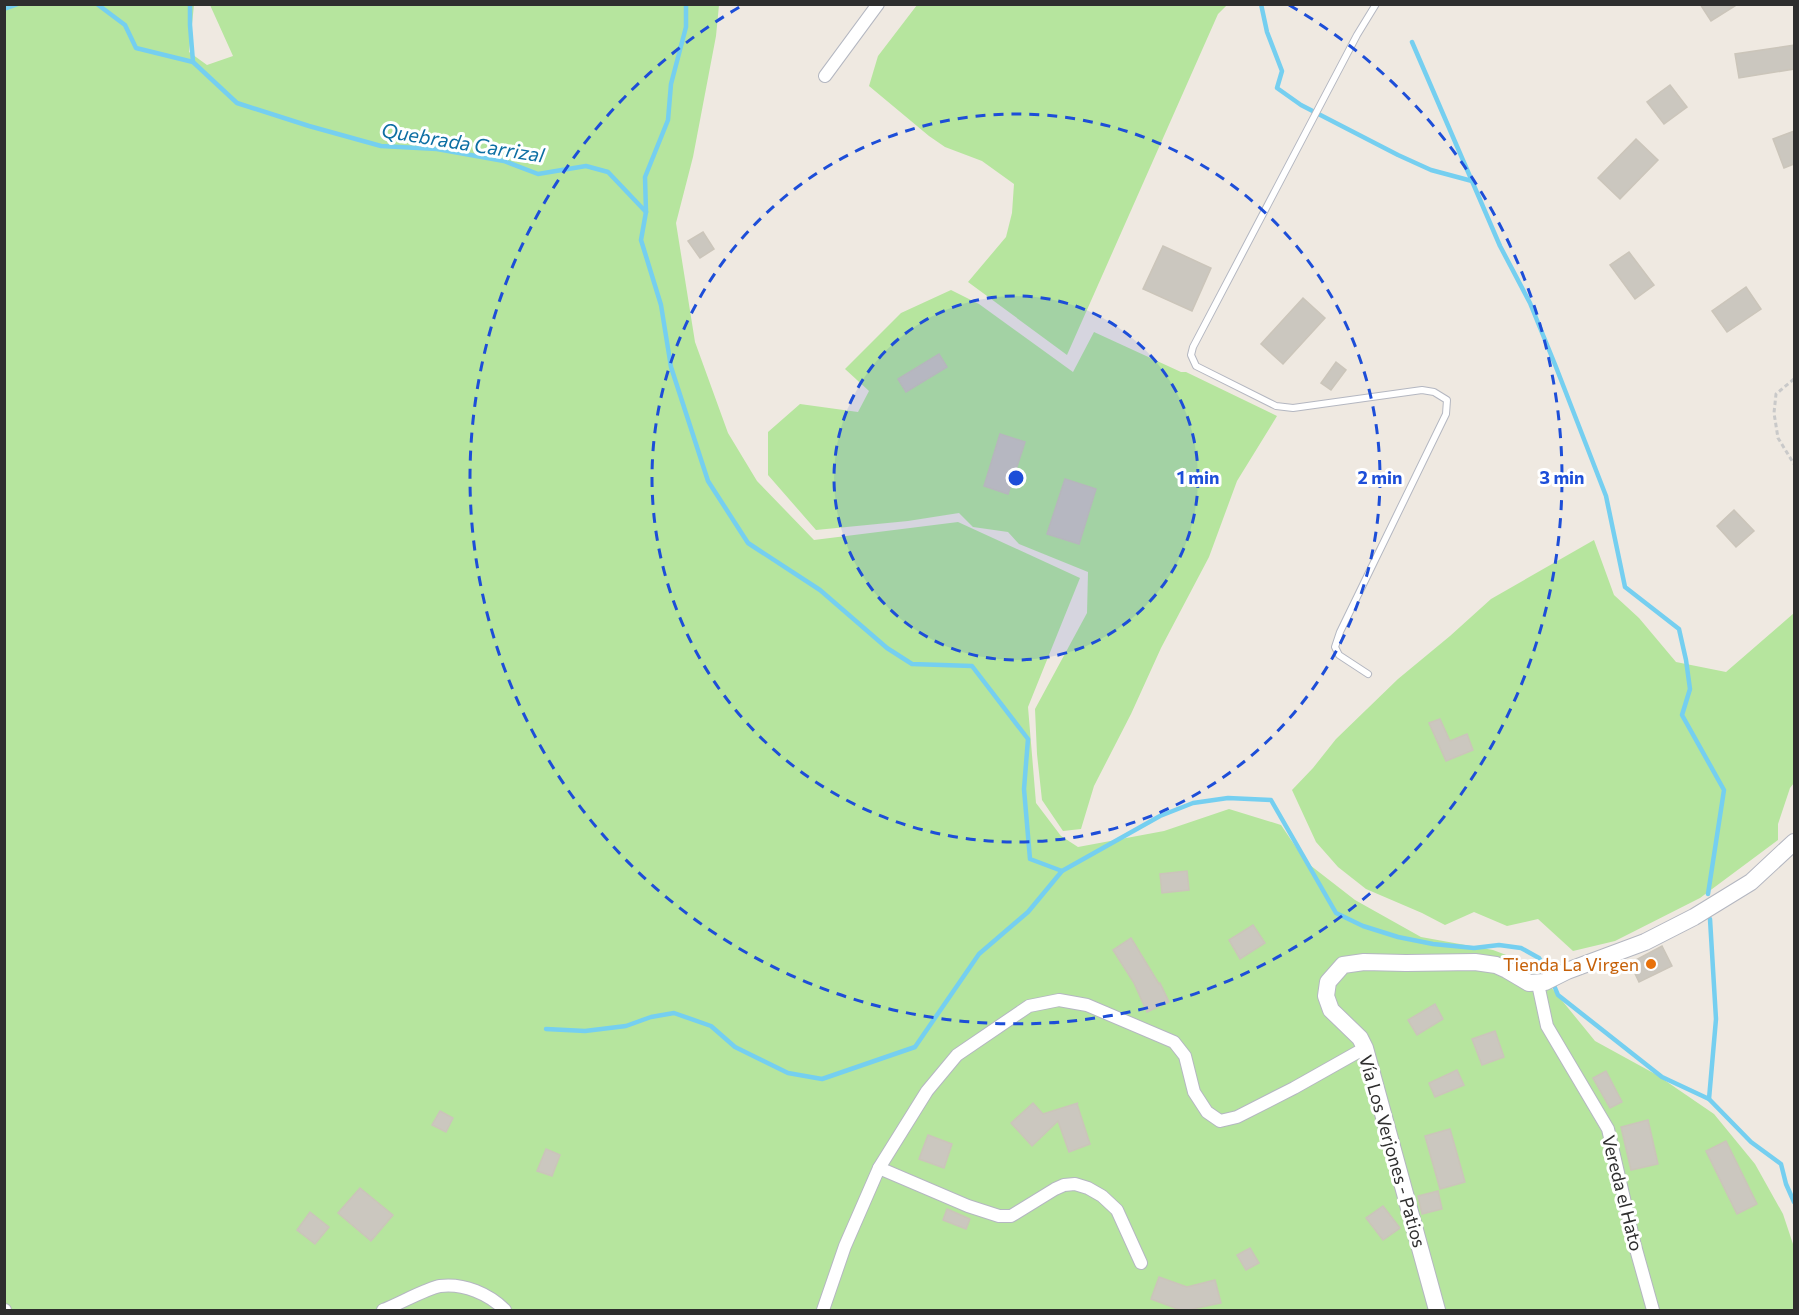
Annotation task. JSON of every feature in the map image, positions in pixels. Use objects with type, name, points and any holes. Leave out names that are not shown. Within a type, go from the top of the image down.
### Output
[{"type":"street","points":[[825,76],[878,4]]},
{"type":"street","points":[[1548,980],[1645,942],[1694,917],[1751,882],[1794,842]]},
{"type":"street","name":"Vía Los Verjones - Patios","points":[[1437,1311],[1365,1048],[1360,1038],[1331,1011],[1326,996],[1328,982],[1343,965],[1364,962],[1475,962],[1496,965],[1529,982],[1548,980]]},
{"type":"street","name":"Vereda el Hato","points":[[1548,980],[1547,1026],[1608,1129],[1634,1242],[1653,1311]]},
{"type":"street","points":[[823,1311],[845,1245],[879,1168],[927,1091],[957,1055],[1029,1006],[1059,1000],[1087,1005],[1174,1042],[1185,1056],[1194,1092],[1207,1112],[1220,1121],[1237,1117],[1365,1048]]},
{"type":"street","points":[[879,1168],[968,1206],[999,1216],[1011,1216],[1064,1185],[1075,1184],[1088,1188],[1102,1196],[1117,1210],[1141,1263]]},
{"type":"street","points":[[383,1311],[439,1286],[462,1286],[484,1294],[505,1311]]},
{"type":"lane","points":[[1368,674],[1339,655],[1335,647],[1340,632],[1446,414],[1448,400],[1434,392],[1422,390],[1285,408],[1276,406],[1196,366],[1191,356],[1193,347],[1281,177],[1376,4]]},
{"type":"path","points":[[1794,379],[1776,394],[1774,413],[1778,438],[1794,464]]},
{"type":"green space","points":[[5,4],[194,5],[189,52],[207,65],[233,56],[210,5],[719,5],[716,36],[693,157],[676,223],[695,342],[728,433],[757,481],[814,540],[958,522],[1080,578],[1028,707],[1036,803],[1061,836],[1078,847],[1164,831],[1229,809],[1281,825],[1306,862],[1355,900],[1421,937],[1493,950],[1533,965],[1595,1041],[1657,1075],[1714,1114],[1755,1164],[1783,1214],[1794,1247],[1794,1310],[5,1310]]},
{"type":"green space","points":[[917,5],[1227,5],[1218,14],[1067,355],[968,282],[1006,237],[1012,213],[1014,184],[982,161],[945,147],[869,86],[878,56]]},
{"type":"green space","points":[[951,290],[979,304],[1073,372],[1094,332],[1181,372],[1186,372],[1277,416],[1237,481],[1209,557],[1161,648],[1131,714],[1094,786],[1081,829],[1063,831],[1042,800],[1035,709],[1087,613],[1088,572],[1019,544],[1008,532],[973,527],[959,513],[908,521],[816,530],[768,475],[768,432],[800,404],[858,412],[869,391],[845,369],[901,313]]},
{"type":"green space","points":[[1594,540],[1614,595],[1639,618],[1676,662],[1726,672],[1794,613],[1794,783],[1790,788],[1778,824],[1778,840],[1700,898],[1615,941],[1573,951],[1538,919],[1507,926],[1474,912],[1445,925],[1366,889],[1338,867],[1316,842],[1292,790],[1336,739],[1398,679],[1491,599]]},
{"type":"building","points":[[1700,4],[1738,4],[1711,21]]},
{"type":"building","points":[[1794,45],[1794,69],[1739,78],[1735,54]]},
{"type":"building","points":[[1670,85],[1687,107],[1664,124],[1647,102]]},
{"type":"building","points":[[1794,131],[1794,164],[1784,168],[1773,139]]},
{"type":"building","points":[[1636,139],[1658,160],[1620,199],[1598,178]]},
{"type":"building","points":[[703,232],[714,249],[700,258],[688,241]]},
{"type":"building","points":[[1163,246],[1211,268],[1192,311],[1143,289]]},
{"type":"building","points":[[1629,252],[1654,285],[1635,299],[1610,265]]},
{"type":"building","points":[[1746,287],[1761,309],[1727,332],[1712,311]]},
{"type":"building","points":[[1303,298],[1325,318],[1283,364],[1261,344]]},
{"type":"building","points":[[939,354],[947,367],[906,392],[898,379]]},
{"type":"building","points":[[1336,362],[1346,370],[1331,390],[1321,383]]},
{"type":"building","points":[[1000,434],[1025,442],[1008,494],[984,486]]},
{"type":"building","points":[[1065,479],[1096,489],[1079,544],[1047,534]]},
{"type":"building","points":[[1734,510],[1754,531],[1736,547],[1717,526]]},
{"type":"building","points":[[1440,719],[1450,741],[1467,734],[1473,750],[1446,761],[1429,723]]},
{"type":"building","points":[[1187,871],[1189,890],[1162,893],[1160,874]]},
{"type":"building","points":[[1253,925],[1265,943],[1240,959],[1229,940]]},
{"type":"building","points":[[1131,938],[1160,983],[1169,1002],[1147,1012],[1134,983],[1113,950]]},
{"type":"building","name":"Tienda La Virgen","points":[[1662,946],[1672,966],[1639,982],[1630,963]]},
{"type":"building","points":[[1435,1004],[1443,1019],[1417,1035],[1408,1020]]},
{"type":"building","points":[[1495,1031],[1504,1057],[1482,1065],[1472,1039]]},
{"type":"building","points":[[1457,1070],[1464,1085],[1435,1097],[1429,1083]]},
{"type":"building","points":[[1606,1071],[1622,1102],[1610,1108],[1593,1078]]},
{"type":"building","points":[[1033,1103],[1043,1114],[1078,1103],[1090,1144],[1069,1152],[1058,1121],[1032,1146],[1011,1123]]},
{"type":"building","points":[[440,1111],[453,1118],[446,1132],[432,1125]]},
{"type":"building","points":[[1648,1120],[1658,1164],[1631,1170],[1621,1127]]},
{"type":"building","points":[[1450,1129],[1465,1182],[1440,1189],[1425,1136]]},
{"type":"building","points":[[928,1135],[952,1144],[944,1168],[919,1159]]},
{"type":"building","points":[[1726,1141],[1757,1204],[1737,1214],[1706,1151]]},
{"type":"building","points":[[546,1149],[560,1155],[552,1176],[537,1171]]},
{"type":"building","points":[[360,1188],[393,1215],[371,1241],[338,1213]]},
{"type":"building","points":[[1438,1191],[1442,1209],[1422,1214],[1418,1196]]},
{"type":"building","points":[[1383,1206],[1400,1228],[1383,1240],[1366,1218]]},
{"type":"building","points":[[947,1209],[970,1219],[966,1229],[943,1220]]},
{"type":"building","points":[[310,1212],[329,1227],[315,1244],[297,1230]]},
{"type":"building","points":[[1250,1248],[1259,1263],[1246,1270],[1237,1255]]},
{"type":"building","points":[[1159,1277],[1187,1287],[1215,1280],[1221,1303],[1183,1311],[1151,1299]]},
{"type":"waterway","points":[[4,9],[18,4]]},
{"type":"waterway","points":[[97,4],[125,25],[136,48],[193,62]]},
{"type":"waterway","name":"Quebrada Carrizal","points":[[190,4],[193,62],[237,103],[381,146],[437,149],[504,161],[538,174],[586,166],[608,172],[646,212]]},
{"type":"waterway","points":[[686,4],[686,27],[671,84],[668,120],[645,177],[646,212],[641,240],[661,305],[671,367],[708,481],[748,543],[820,590],[887,648],[912,664],[972,666],[1028,739],[1024,789],[1030,859],[1062,871]]},
{"type":"waterway","points":[[1261,4],[1267,32],[1282,71],[1277,88],[1301,105],[1398,155],[1431,170],[1472,181]]},
{"type":"waterway","points":[[1412,42],[1500,246],[1530,303],[1556,367],[1606,496],[1625,587],[1679,629],[1690,689],[1682,715],[1724,790],[1708,894]]},
{"type":"waterway","points":[[546,1029],[585,1031],[626,1026],[651,1017],[674,1013],[711,1026],[735,1047],[788,1073],[822,1079],[915,1047],[979,954],[1028,912],[1062,871],[1160,816],[1193,803],[1228,798],[1271,800],[1336,913],[1363,926],[1398,937],[1433,944],[1474,948],[1499,945],[1521,948],[1539,958],[1549,975]]},
{"type":"waterway","points":[[1710,919],[1716,1019],[1709,1099],[1751,1142],[1781,1164],[1794,1202]]},
{"type":"waterway","points":[[1553,983],[1558,995],[1662,1077],[1709,1099]]},
{"type":"place","name":"Tienda La Virgen","points":[[1651,964]]}]
